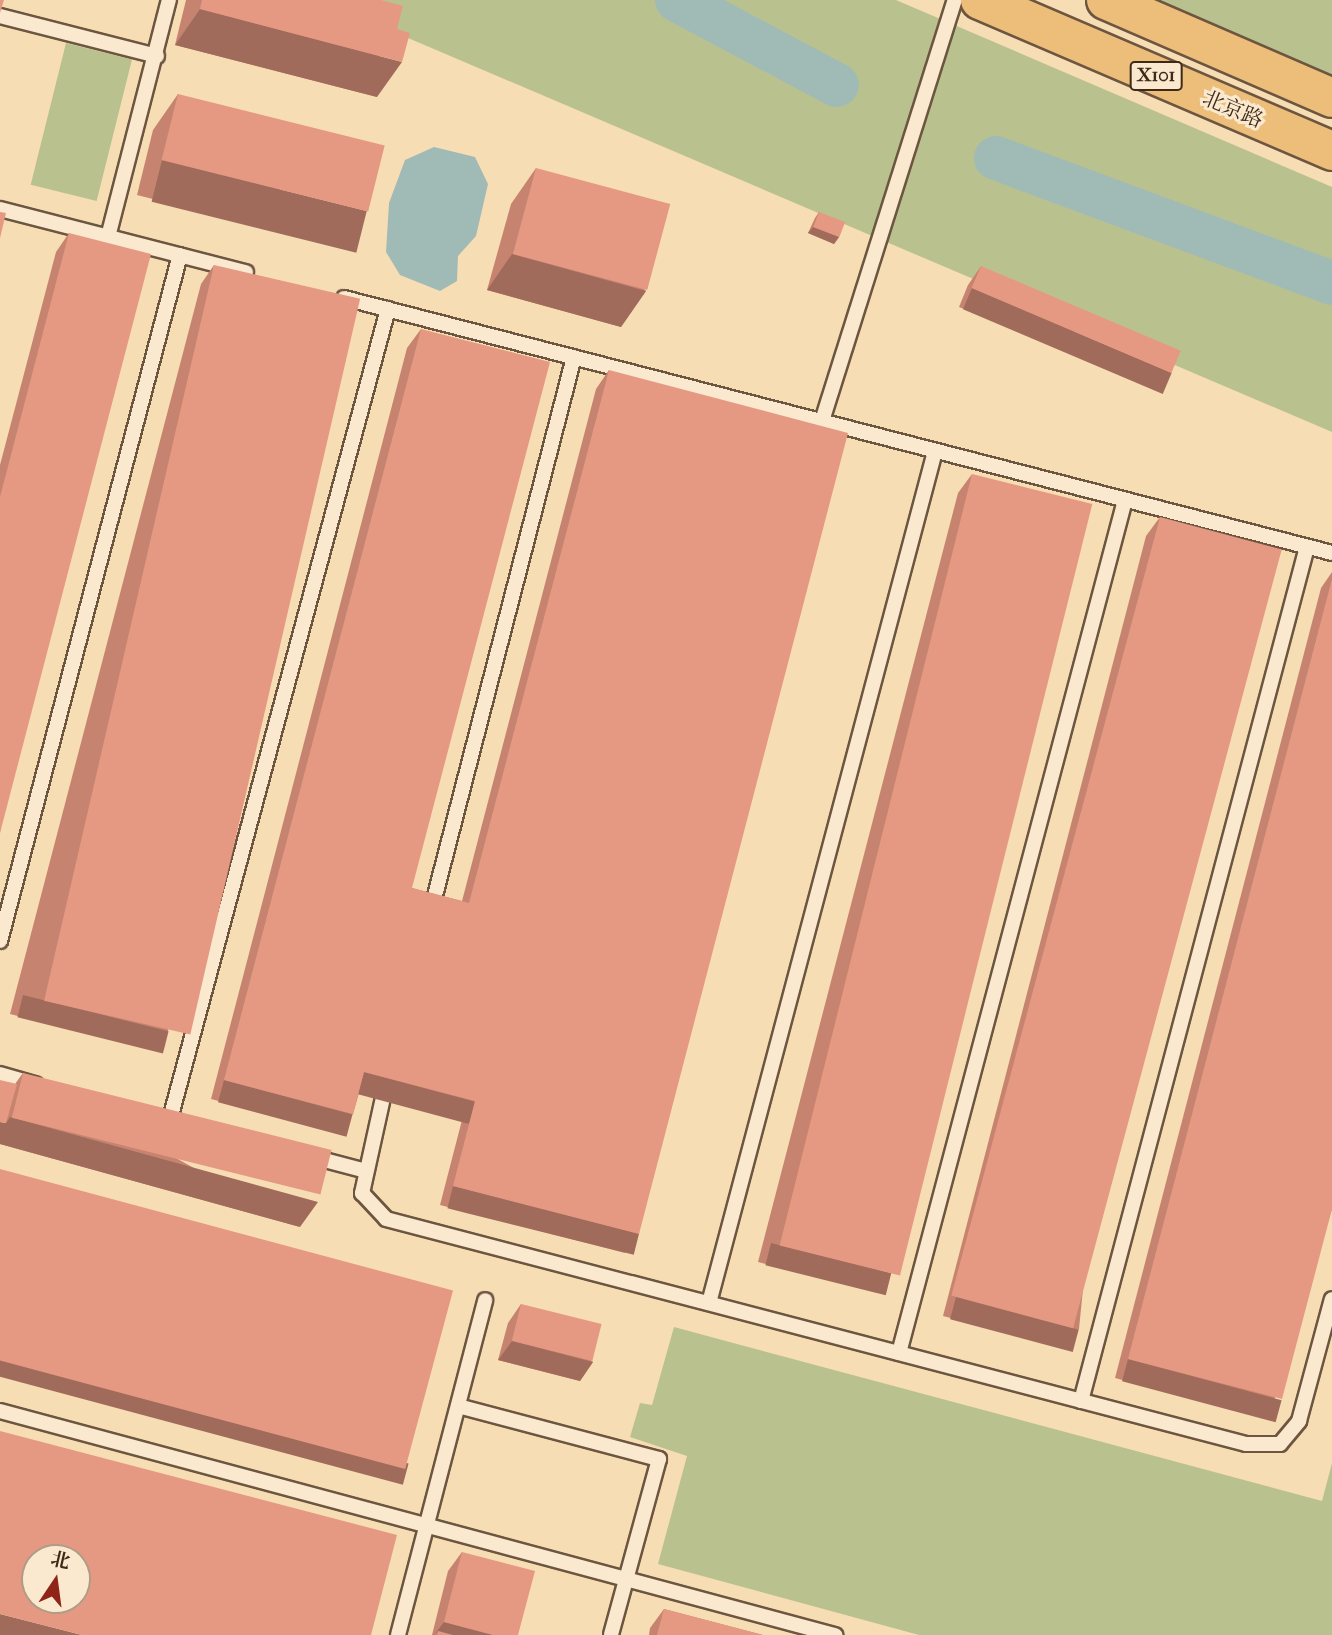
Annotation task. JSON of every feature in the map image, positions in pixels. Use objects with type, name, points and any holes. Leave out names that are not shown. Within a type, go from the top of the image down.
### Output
[{"type":"main road","name":"北京路","points":[[980,0],[1332,151]]},
{"type":"main road","name":"X101","points":[[1106,0],[1332,98]]},
{"type":"lane","points":[[108,237],[158,56],[169,0]]},
{"type":"lane","points":[[822,421],[956,0]]},
{"type":"lane","points":[[0,16],[158,56]]},
{"type":"lane","points":[[0,209],[268,278]]},
{"type":"lane","points":[[0,941],[180,256]]},
{"type":"lane","points":[[331,295],[1332,553]]},
{"type":"lane","points":[[170,1119],[388,309]]},
{"type":"lane","points":[[428,923],[574,357]]},
{"type":"lane","points":[[709,1303],[934,450]]},
{"type":"lane","points":[[899,1353],[1125,500]]},
{"type":"lane","points":[[1081,1401],[1307,547]]},
{"type":"lane","points":[[390,1071],[362,1193],[386,1219],[1246,1444],[1280,1444],[1299,1421],[1332,1298]]},
{"type":"lane","points":[[0,1074],[52,1088]]},
{"type":"lane","points":[[301,1153],[366,1171]]},
{"type":"lane","points":[[398,1635],[485,1300]]},
{"type":"lane","points":[[458,1406],[659,1460],[611,1635]]},
{"type":"lane","points":[[0,1411],[835,1635]]},
{"type":"green space","points":[[319,0],[896,0],[1332,187],[1332,432]]},
{"type":"green space","points":[[1144,0],[1332,0],[1332,81]]},
{"type":"green space","points":[[66,43],[132,59],[97,201],[31,185]]},
{"type":"green space","points":[[674,1327],[1322,1501],[1332,1463],[1332,1635],[919,1635],[658,1564],[687,1456],[630,1437],[640,1403],[652,1405]]},
{"type":"water","points":[[434,147],[475,157],[488,184],[476,236],[458,256],[457,281],[440,291],[400,275],[386,252],[389,203],[405,160]]},
{"type":"building","points":[[202,0],[381,0],[403,6],[397,29],[410,33],[402,62],[200,9]]},
{"type":"building","points":[[178,94],[385,146],[368,212],[162,160]]},
{"type":"building","points":[[536,168],[670,204],[647,290],[513,254]]},
{"type":"building","points":[[0,212],[6,213],[0,238]]},
{"type":"building","points":[[819,212],[845,222],[839,237],[813,227]]},
{"type":"building","points":[[69,233],[151,254],[0,833],[0,497]]},
{"type":"building","points":[[214,265],[360,299],[190,1034],[44,1001]]},
{"type":"building","points":[[981,266],[1181,351],[1171,373],[972,288]]},
{"type":"building","points":[[421,329],[550,362],[412,888],[469,903],[609,370],[848,433],[639,1234],[453,1186],[475,1101],[364,1072],[353,1114],[224,1080]]},
{"type":"building","points":[[972,474],[1092,504],[900,1275],[780,1245]]},
{"type":"building","points":[[1160,517],[1282,550],[1073,1328],[951,1296]]},
{"type":"building","points":[[1332,579],[1332,1209],[1282,1399],[1128,1359]]},
{"type":"building","points":[[23,1073],[332,1150],[320,1195],[12,1118]]},
{"type":"building","points":[[0,1080],[17,1084],[6,1123],[0,1122]]},
{"type":"building","points":[[0,1169],[453,1290],[405,1469],[0,1361]]},
{"type":"building","points":[[521,1304],[602,1324],[592,1361],[512,1341]]},
{"type":"building","points":[[0,1431],[397,1535],[371,1635],[82,1635],[0,1614]]},
{"type":"building","points":[[462,1552],[535,1571],[518,1635],[493,1635],[444,1622]]},
{"type":"building","points":[[664,1609],[763,1635],[657,1635]]},
{"type":"building","points":[[438,1631],[453,1635],[437,1635]]},
{"type":"waterway","points":[[677,0],[837,85]]},
{"type":"waterway","points":[[996,158],[1332,283]]}]
